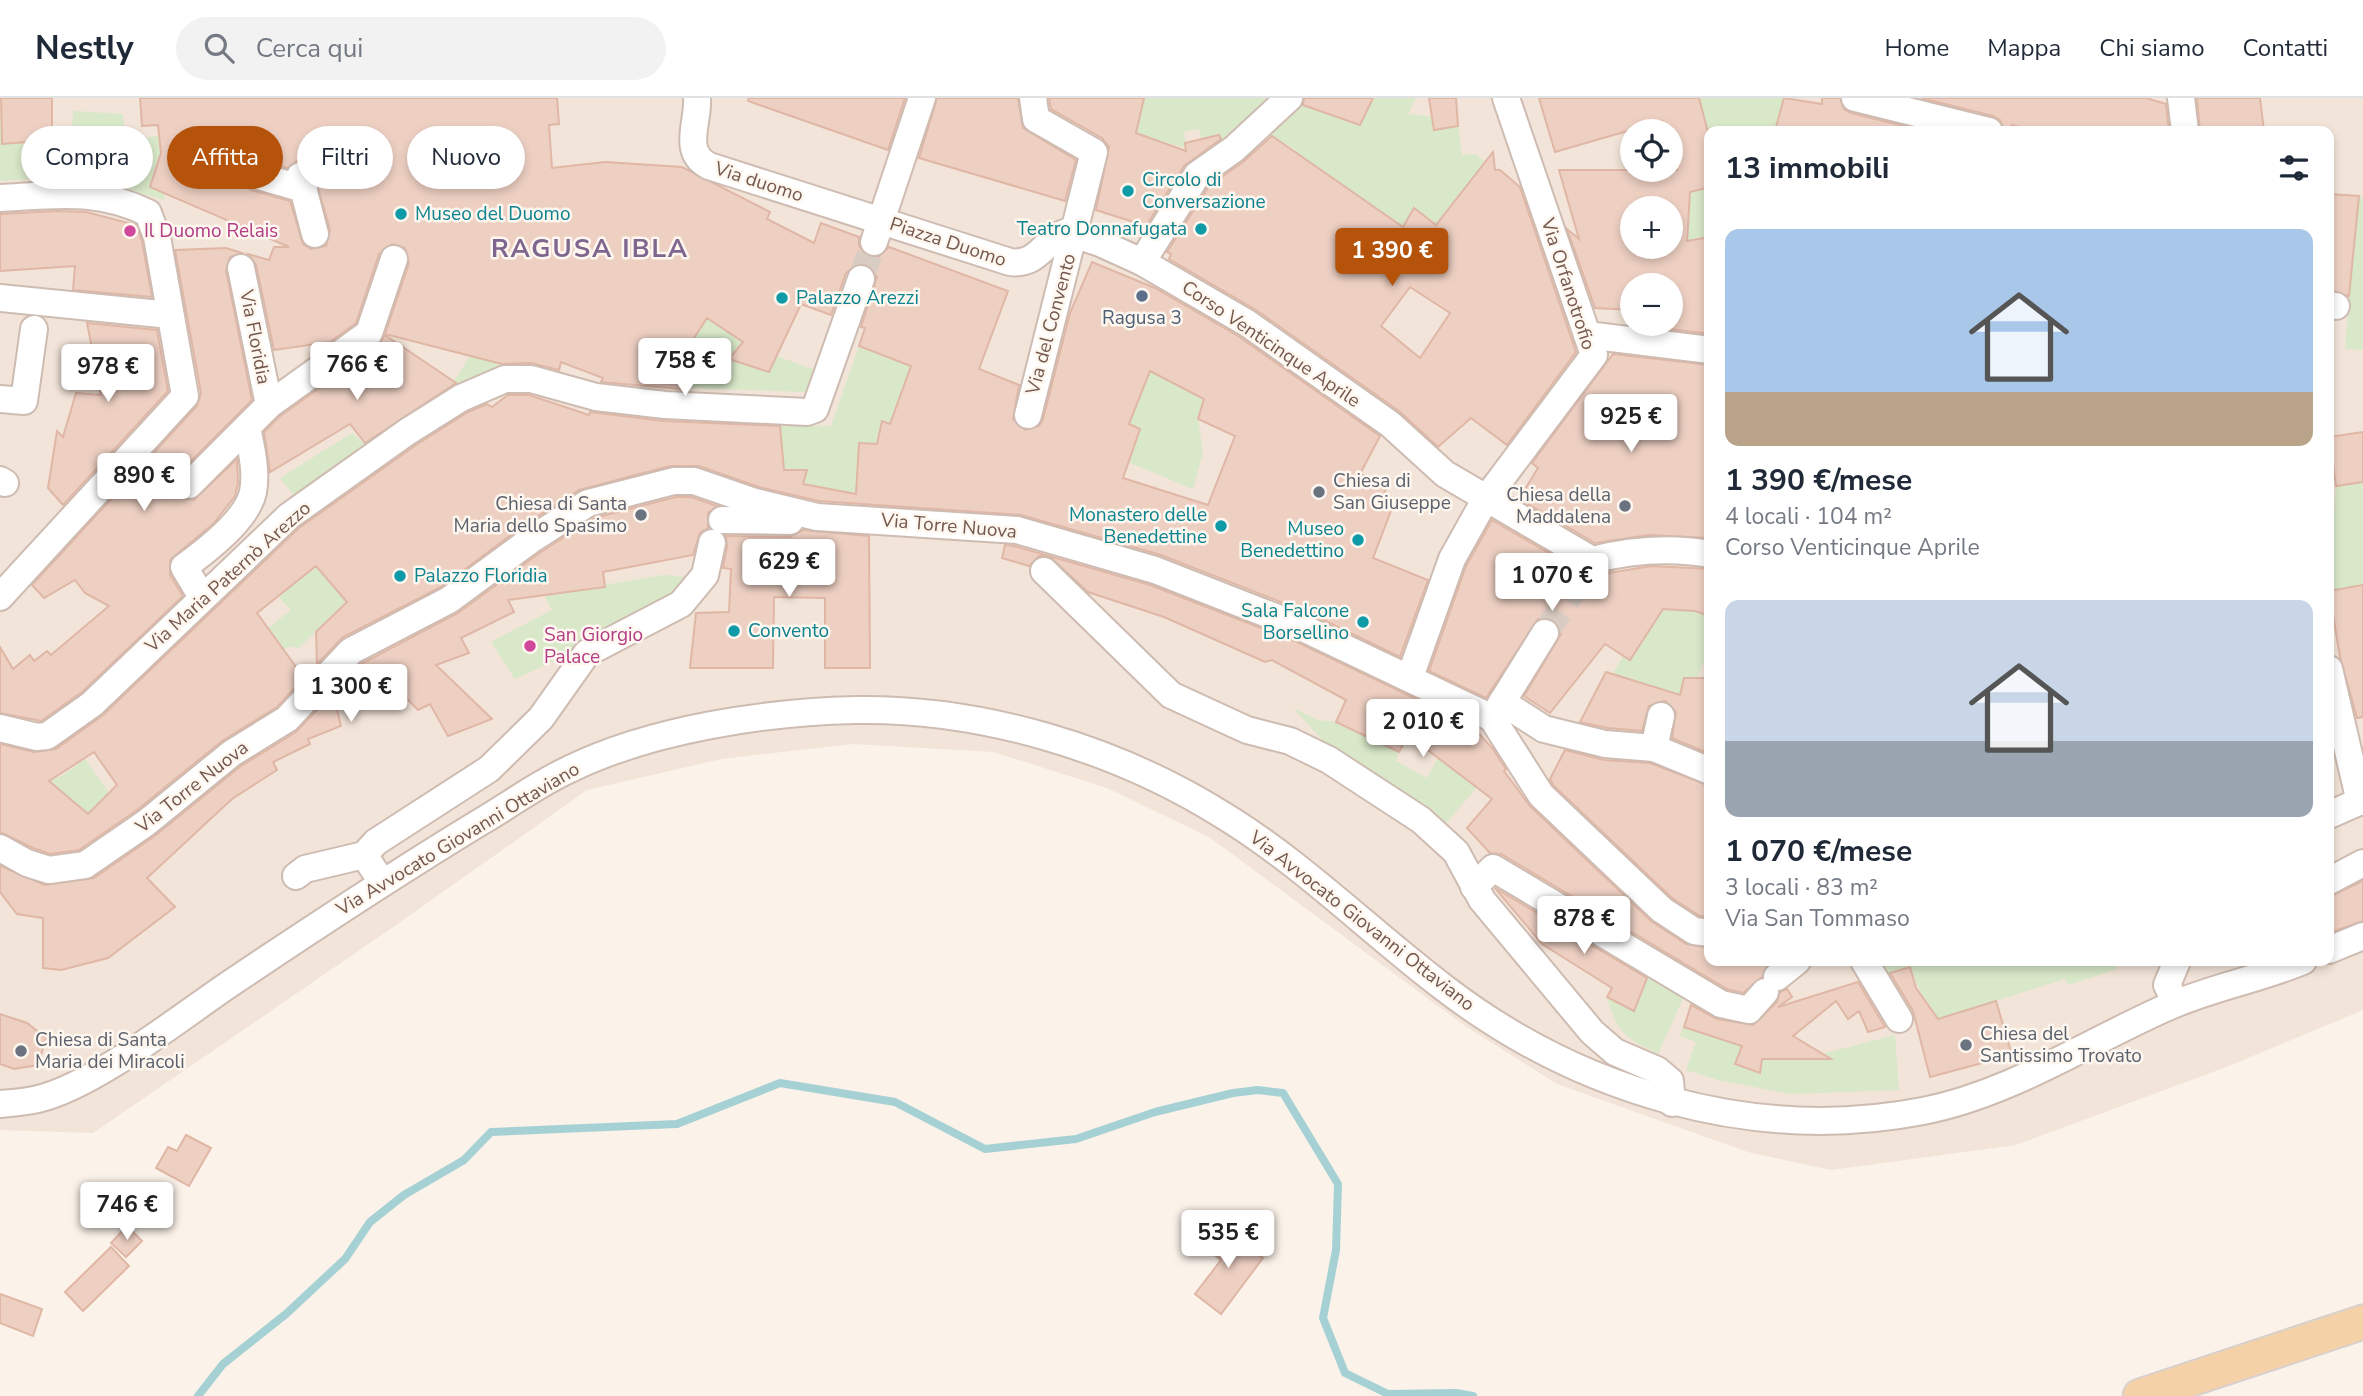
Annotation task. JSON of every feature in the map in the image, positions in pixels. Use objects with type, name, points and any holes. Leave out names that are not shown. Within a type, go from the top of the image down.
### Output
[{"type":"main road","points":[[2140,1396],[2363,1322]]},
{"type":"street","name":"Via duomo","points":[[697,98],[693,149],[701,162],[877,231]]},
{"type":"street","name":"Piazza Duomo","points":[[922,98],[877,231],[1017,263],[1034,258],[1061,234],[1074,234]]},
{"type":"street","name":"Via del Convento","points":[[1028,415],[1094,152],[1036,119],[1033,98]]},
{"type":"street","points":[[1142,262],[1197,175],[1234,149],[1289,98]]},
{"type":"street","name":"Via Orfanotrofio","points":[[1410,677],[1452,559],[1485,500],[1594,355],[1506,98]]},
{"type":"street","points":[[1855,98],[1969,126]]},
{"type":"street","points":[[2181,98],[2184,126]]},
{"type":"street","points":[[283,179],[302,182],[315,234]]},
{"type":"street","points":[[0,198],[79,193],[122,200],[148,213],[157,237],[185,396],[0,597]]},
{"type":"street","name":"Corso Venticinque Aprile","points":[[1074,234],[1142,262],[1247,323],[1390,424],[1445,474],[1485,500]]},
{"type":"street","points":[[189,485],[269,405],[369,333],[394,259]]},
{"type":"street","name":"Via Floridia","points":[[241,268],[269,405]]},
{"type":"street","name":"Via Maria Paternò Arezzo","points":[[0,728],[37,737],[47,736],[92,704],[299,508],[407,432],[461,398],[505,379],[531,379],[597,397],[664,405],[807,412],[814,409],[861,279]]},
{"type":"street","points":[[0,298],[170,315]]},
{"type":"street","points":[[0,399],[24,401],[34,329]]},
{"type":"street","points":[[1587,335],[1704,349]]},
{"type":"street","points":[[202,597],[184,567],[211,548],[236,521],[253,494],[254,467],[247,427]]},
{"type":"street","name":"Via Torre Nuova","points":[[0,848],[27,863],[49,870],[68,870],[100,857],[232,753],[287,719],[351,651],[449,600],[532,539],[588,503],[674,481],[694,481],[755,502],[817,517],[1017,530],[1156,570],[1303,628],[1410,677],[1544,729],[1605,744],[1654,748],[1704,769]]},
{"type":"street","points":[[1485,500],[1588,567],[1620,553],[1687,550],[1704,553]]},
{"type":"street","points":[[296,876],[305,869],[364,855],[376,842],[489,769],[541,718],[587,653],[681,604],[705,575],[717,532],[817,517]]},
{"type":"street","points":[[1044,570],[1171,695],[1247,730],[1290,741],[1329,760],[1421,820],[1456,852],[1474,887],[1592,1032],[1615,1052],[1657,1070],[1670,1081],[1672,1103]]},
{"type":"street","points":[[1545,633],[1497,710],[1541,795],[1662,910],[1694,931],[1704,932]]},
{"type":"street","name":"Via Avvocato Giovanni Ottaviano","points":[[0,1104],[43,1098],[97,1073],[382,882],[569,769],[627,747],[690,731],[786,714],[860,710],[933,713],[1027,732],[1101,757],[1176,789],[1220,813],[1297,866],[1444,988],[1488,1019],[1578,1070],[1672,1103],[1786,1119],[1856,1120],[1928,1111],[2020,1078],[2176,1003],[2290,966]]},
{"type":"street","points":[[1654,748],[1661,716]]},
{"type":"street","points":[[2334,724],[2362,801],[2334,814]]},
{"type":"street","points":[[364,855],[382,882]]},
{"type":"street","points":[[2334,877],[2363,863]]},
{"type":"street","points":[[1474,887],[1493,868],[1721,1004],[1749,1010],[1780,976]]},
{"type":"street","points":[[2334,948],[2363,936]]},
{"type":"street","points":[[1867,966],[1899,1019]]},
{"type":"street","points":[[2175,966],[2167,985],[2176,1003]]},
{"type":"shaded area","points":[[0,98],[2363,98],[2363,1010],[2224,1068],[2016,1145],[1831,1170],[1748,1152],[1557,1084],[1465,1026],[1209,837],[1107,788],[994,752],[853,744],[721,759],[587,790],[93,1133],[0,1130]]},
{"type":"green space","points":[[1144,98],[1275,98],[1225,147],[1219,135],[1202,139],[1199,129],[1184,132],[1186,148],[1153,139],[1123,158]]},
{"type":"green space","points":[[1373,98],[1416,98],[1408,114],[1432,117],[1435,130],[1458,126],[1462,155],[1476,154],[1485,162],[1452,205],[1468,217],[1448,233],[1414,209],[1390,247],[1279,175],[1296,150],[1266,133],[1293,101],[1359,125]]},
{"type":"green space","points":[[1699,98],[1784,98],[1777,126],[1706,126]]},
{"type":"green space","points":[[0,108],[2,143],[21,142],[21,180],[0,181]]},
{"type":"green space","points":[[74,111],[123,114],[124,126],[71,126]]},
{"type":"green space","points":[[153,137],[167,137],[167,158],[159,157],[153,177]]},
{"type":"green space","points":[[153,188],[164,193],[165,200],[125,189]]},
{"type":"green space","points":[[1704,189],[1704,238],[1687,241],[1683,233],[1683,196],[1675,196]]},
{"type":"green space","points":[[2335,195],[2363,197],[2363,350],[2345,349],[2349,297],[2334,294]]},
{"type":"green space","points":[[707,318],[743,342],[730,359],[769,372],[777,356],[815,370],[807,392],[689,388],[692,341]]},
{"type":"green space","points":[[926,326],[897,405],[906,428],[882,422],[877,444],[859,443],[870,492],[851,493],[803,484],[807,470],[784,470],[780,425],[831,426],[859,346],[890,358]]},
{"type":"green space","points":[[516,351],[527,364],[466,390],[454,381],[470,356]]},
{"type":"green space","points":[[1139,365],[1204,399],[1198,419],[1203,452],[1193,489],[1128,462],[1140,429],[1129,424],[1141,392]]},
{"type":"green space","points":[[352,433],[367,445],[296,498],[280,478]]},
{"type":"green space","points":[[2363,482],[2363,585],[2334,590],[2334,516],[2336,486]]},
{"type":"green space","points":[[308,556],[354,593],[298,649],[291,646],[278,652],[267,629],[291,610],[277,595]]},
{"type":"green space","points":[[663,575],[685,577],[676,595],[628,627],[515,679],[491,642],[552,610],[544,595]]},
{"type":"green space","points":[[1653,608],[1704,614],[1704,661],[1697,678],[1683,679],[1680,695],[1670,697],[1669,710],[1656,704],[1660,689],[1622,680],[1613,673]]},
{"type":"green space","points":[[1293,708],[1318,720],[1336,722],[1399,752],[1396,761],[1427,778],[1439,756],[1477,787],[1443,827],[1339,758]]},
{"type":"green space","points":[[85,759],[109,793],[88,814],[80,807],[71,814],[0,777],[33,789],[63,775]]},
{"type":"green space","points":[[1874,966],[2116,966],[2117,969],[2069,985],[2065,979],[1934,1020],[1910,967],[1879,976]]},
{"type":"green space","points":[[1650,972],[1686,992],[1658,1054],[1624,1033],[1615,1019],[1607,997],[1634,1010]]},
{"type":"green space","points":[[1683,1027],[1742,1046],[1735,1064],[1759,1073],[1762,1059],[1803,1059],[1895,1035],[1899,1090],[1791,1094],[1718,1080],[1686,1070],[1696,1042],[1680,1036]]},
{"type":"building","points":[[1,98],[52,98],[52,126],[21,126],[21,142],[2,144]]},
{"type":"building","points":[[140,98],[557,98],[559,124],[549,125],[552,168],[605,162],[682,167],[770,212],[767,219],[814,243],[821,223],[859,237],[859,246],[868,257],[878,257],[889,247],[1008,291],[979,369],[1019,385],[1013,419],[1025,430],[1039,426],[1043,419],[1070,313],[1092,262],[1155,288],[1238,336],[1380,436],[1360,474],[1388,484],[1382,499],[1394,503],[1373,558],[1428,580],[1400,657],[1309,613],[1161,555],[1021,515],[819,501],[759,487],[699,466],[670,466],[579,490],[523,526],[441,587],[343,637],[317,664],[316,632],[347,602],[316,566],[257,613],[304,678],[277,707],[222,741],[137,810],[79,850],[50,854],[33,848],[0,832],[0,744],[34,752],[56,749],[103,715],[299,528],[416,445],[468,412],[487,404],[492,407],[508,395],[529,395],[589,415],[590,412],[664,421],[780,426],[784,470],[807,470],[803,484],[856,494],[859,443],[877,444],[882,421],[890,424],[911,366],[859,346],[865,328],[861,327],[877,277],[872,268],[859,263],[846,273],[831,315],[801,304],[769,372],[729,359],[743,342],[707,318],[692,341],[689,390],[601,382],[603,378],[561,362],[559,370],[531,363],[502,364],[385,334],[409,263],[405,248],[392,244],[379,254],[356,323],[330,342],[274,350],[256,265],[248,254],[269,260],[274,247],[289,247],[153,188],[153,178],[161,153],[158,125],[142,126]],"holes":[[[1150,371],[1204,399],[1198,419],[1235,436],[1208,505],[1123,478],[1140,429],[1129,424]],[[94,752],[117,785],[88,814],[49,781]]]},
{"type":"building","points":[[749,98],[905,98],[888,150],[748,101]]},
{"type":"building","points":[[937,98],[1018,98],[1023,128],[1076,160],[1065,201],[919,158]]},
{"type":"building","points":[[1049,98],[1144,98],[1136,133],[1186,151],[1185,143],[1219,135],[1221,139],[1184,166],[1146,226],[1096,210],[1109,147],[1102,138],[1051,109]]},
{"type":"building","points":[[1304,98],[1373,98],[1360,125],[1303,105]]},
{"type":"building","points":[[1429,98],[1456,98],[1458,126],[1434,130]]},
{"type":"building","points":[[1539,98],[1699,98],[1706,126],[1704,126],[1704,188],[1690,192],[1687,241],[1704,238],[1704,333],[1683,331],[1683,273],[1620,273],[1620,309],[1595,308],[1567,229],[1579,239],[1559,170],[1620,170],[1620,182],[1683,182],[1683,119],[1620,119],[1620,133],[1555,152]]},
{"type":"building","points":[[1784,98],[1822,104],[1822,98],[1840,98],[1844,109],[1851,113],[1904,126],[1776,126]]},
{"type":"building","points":[[1921,98],[2146,98],[2166,104],[2168,126],[2002,126],[2000,120]]},
{"type":"building","points":[[2197,98],[2260,98],[2263,126],[2200,126]]},
{"type":"building","points":[[1272,136],[1403,227],[1414,208],[1436,225],[1493,152],[1495,170],[1500,170],[1520,187],[1576,352],[1507,445],[1471,418],[1438,447],[1399,411],[1256,310],[1169,259],[1171,254],[1167,252],[1209,186],[1243,162]],"holes":[[[1410,287],[1450,313],[1420,358],[1381,326]]]},
{"type":"building","points":[[2334,194],[2359,196],[2349,296],[2334,292]]},
{"type":"building","points":[[86,212],[136,225],[142,241],[152,297],[73,290],[75,266],[0,271],[0,214]]},
{"type":"building","points":[[226,248],[242,253],[230,257],[226,270],[252,400],[178,474],[174,488],[178,497],[194,500],[237,459],[238,483],[235,496],[214,523],[170,560],[170,575],[183,596],[82,692],[41,721],[0,713],[0,647],[13,669],[30,655],[34,661],[47,651],[51,655],[109,606],[85,593],[75,580],[44,598],[32,585],[197,406],[201,393],[175,250]]},
{"type":"building","points":[[87,323],[157,330],[168,391],[63,505],[48,488],[57,431],[63,437],[76,393],[101,395]]},
{"type":"building","points":[[385,335],[456,383],[365,443],[350,424],[270,472],[264,432],[279,417],[378,346]]},
{"type":"building","points":[[1613,354],[1704,364],[1704,538],[1649,535],[1595,543],[1519,499],[1538,468],[1532,463]]},
{"type":"building","points":[[2363,432],[2363,482],[2336,486],[2334,436]]},
{"type":"building","points":[[676,497],[691,497],[717,506],[708,513],[708,528],[700,533],[693,555],[603,572],[605,587],[508,600],[514,612],[461,638],[469,653],[436,665],[492,719],[448,736],[430,704],[418,710],[393,684],[372,694],[366,684],[336,705],[341,726],[308,739],[310,744],[273,762],[277,770],[232,799],[147,878],[175,907],[108,958],[61,970],[43,968],[43,918],[17,914],[0,892],[0,866],[45,885],[94,878],[156,835],[241,766],[296,732],[361,664],[458,613],[541,552],[594,518]]},
{"type":"building","points":[[1492,520],[1585,574],[1596,575],[1652,566],[1704,569],[1704,614],[1663,609],[1630,660],[1605,644],[1550,713],[1524,696],[1561,634],[1554,620],[1538,619],[1486,698],[1429,671],[1466,566]]},
{"type":"building","name":"Convento","points":[[803,530],[869,536],[870,668],[825,668],[825,598],[774,597],[773,668],[690,668],[696,613],[729,612],[731,569],[723,568],[726,536],[790,537]]},
{"type":"building","points":[[1005,545],[1049,556],[1039,556],[1029,566],[1002,558]]},
{"type":"building","points":[[1049,556],[1150,585],[1297,642],[1471,725],[1493,749],[1506,769],[1504,771],[1530,806],[1651,921],[1686,944],[1704,947],[1704,966],[1767,966],[1762,977],[1743,993],[1727,989],[1501,854],[1490,853],[1467,828],[1492,799],[1408,735],[1399,752],[1336,722],[1346,700],[1272,660],[1265,662],[1164,617],[1088,592]]},
{"type":"building","points":[[2363,585],[2363,717],[2357,718],[2340,657],[2334,621],[2334,590]]},
{"type":"building","points":[[1606,672],[1680,695],[1684,678],[1704,678],[1704,751],[1672,738],[1676,712],[1665,701],[1649,706],[1642,731],[1580,722]]},
{"type":"building","points":[[1565,750],[1604,760],[1650,763],[1704,784],[1704,916],[1672,898],[1553,785],[1550,779]]},
{"type":"building","points":[[2363,881],[2363,921],[2334,931],[2334,895]]},
{"type":"building","points":[[1495,888],[1647,978],[1634,1011],[1607,997],[1612,988],[1542,944]]},
{"type":"building","name":"Chiesa del Santissimo Trovato","points":[[1910,967],[1916,988],[1938,1019],[1996,1001],[2012,1055],[1930,1077],[1913,1011],[1890,973]]},
{"type":"building","points":[[1858,982],[1885,1027],[1868,1032],[1859,1011],[1848,1019],[1836,1001],[1793,1036],[1831,1059],[1762,1059],[1760,1073],[1735,1064],[1742,1046],[1684,1027],[1691,1005],[1717,1019],[1753,1025],[1777,1002],[1780,992],[1787,989],[1792,997],[1778,1007]]},
{"type":"building","name":"Chiesa di Santa Maria dei Miracoli","points":[[0,1014],[27,1023],[46,1038],[38,1065],[14,1069],[0,1064]]},
{"type":"building","points":[[186,1135],[211,1148],[189,1186],[156,1168],[168,1147],[177,1151]]},
{"type":"building","points":[[127,1226],[142,1241],[126,1257],[111,1243]]},
{"type":"building","points":[[1221,1227],[1263,1258],[1221,1314],[1195,1294],[1221,1260],[1206,1248]]},
{"type":"building","points":[[111,1247],[129,1266],[83,1311],[65,1292]]},
{"type":"building","points":[[0,1294],[42,1309],[33,1336],[0,1323]]},
{"type":"waterway","points":[[198,1396],[223,1364],[286,1314],[345,1259],[370,1222],[404,1195],[464,1160],[491,1132],[677,1124],[780,1083],[895,1102],[985,1149],[1076,1139],[1155,1112],[1233,1093],[1258,1090],[1283,1093],[1338,1184],[1336,1250],[1323,1318],[1345,1373],[1388,1394],[1456,1393],[1473,1396]]},
{"type":"tunnel","points":[[861,279],[874,242]]},
{"type":"tunnel","points":[[1545,633],[1585,574]]},
{"type":"place","name":"Circolo di Conversazione","points":[[1128,191]]},
{"type":"place","name":"Museo del Duomo","points":[[401,214]]},
{"type":"place","name":"Teatro Donnafugata","points":[[1201,229]]},
{"type":"place","name":"Il Duomo Relais","points":[[130,231]]},
{"type":"place","name":"Ragusa 3","points":[[1142,296]]},
{"type":"place","name":"Palazzo Arezzi","points":[[782,298]]},
{"type":"place","name":"Chiesa di San Giuseppe","points":[[1319,492]]},
{"type":"place","name":"Chiesa della Maddalena","points":[[1625,506]]},
{"type":"place","name":"Chiesa di Santa Maria dello Spasimo","points":[[641,515]]},
{"type":"place","name":"Monastero delle Benedettine","points":[[1221,526]]},
{"type":"place","name":"Museo Benedettino","points":[[1358,540]]},
{"type":"place","name":"Palazzo Floridia","points":[[400,576]]},
{"type":"place","name":"Sala Falcone Borsellino","points":[[1363,622]]},
{"type":"place","name":"Convento","points":[[734,631]]},
{"type":"place","name":"San Giorgio Palace","points":[[530,646]]},
{"type":"place","name":"Chiesa del Santissimo Trovato","points":[[1966,1045]]},
{"type":"place","name":"Chiesa di Santa Maria dei Miracoli","points":[[21,1051]]},
{"type":"district","name":"RAGUSA IBLA","points":[[590,248]]}]
